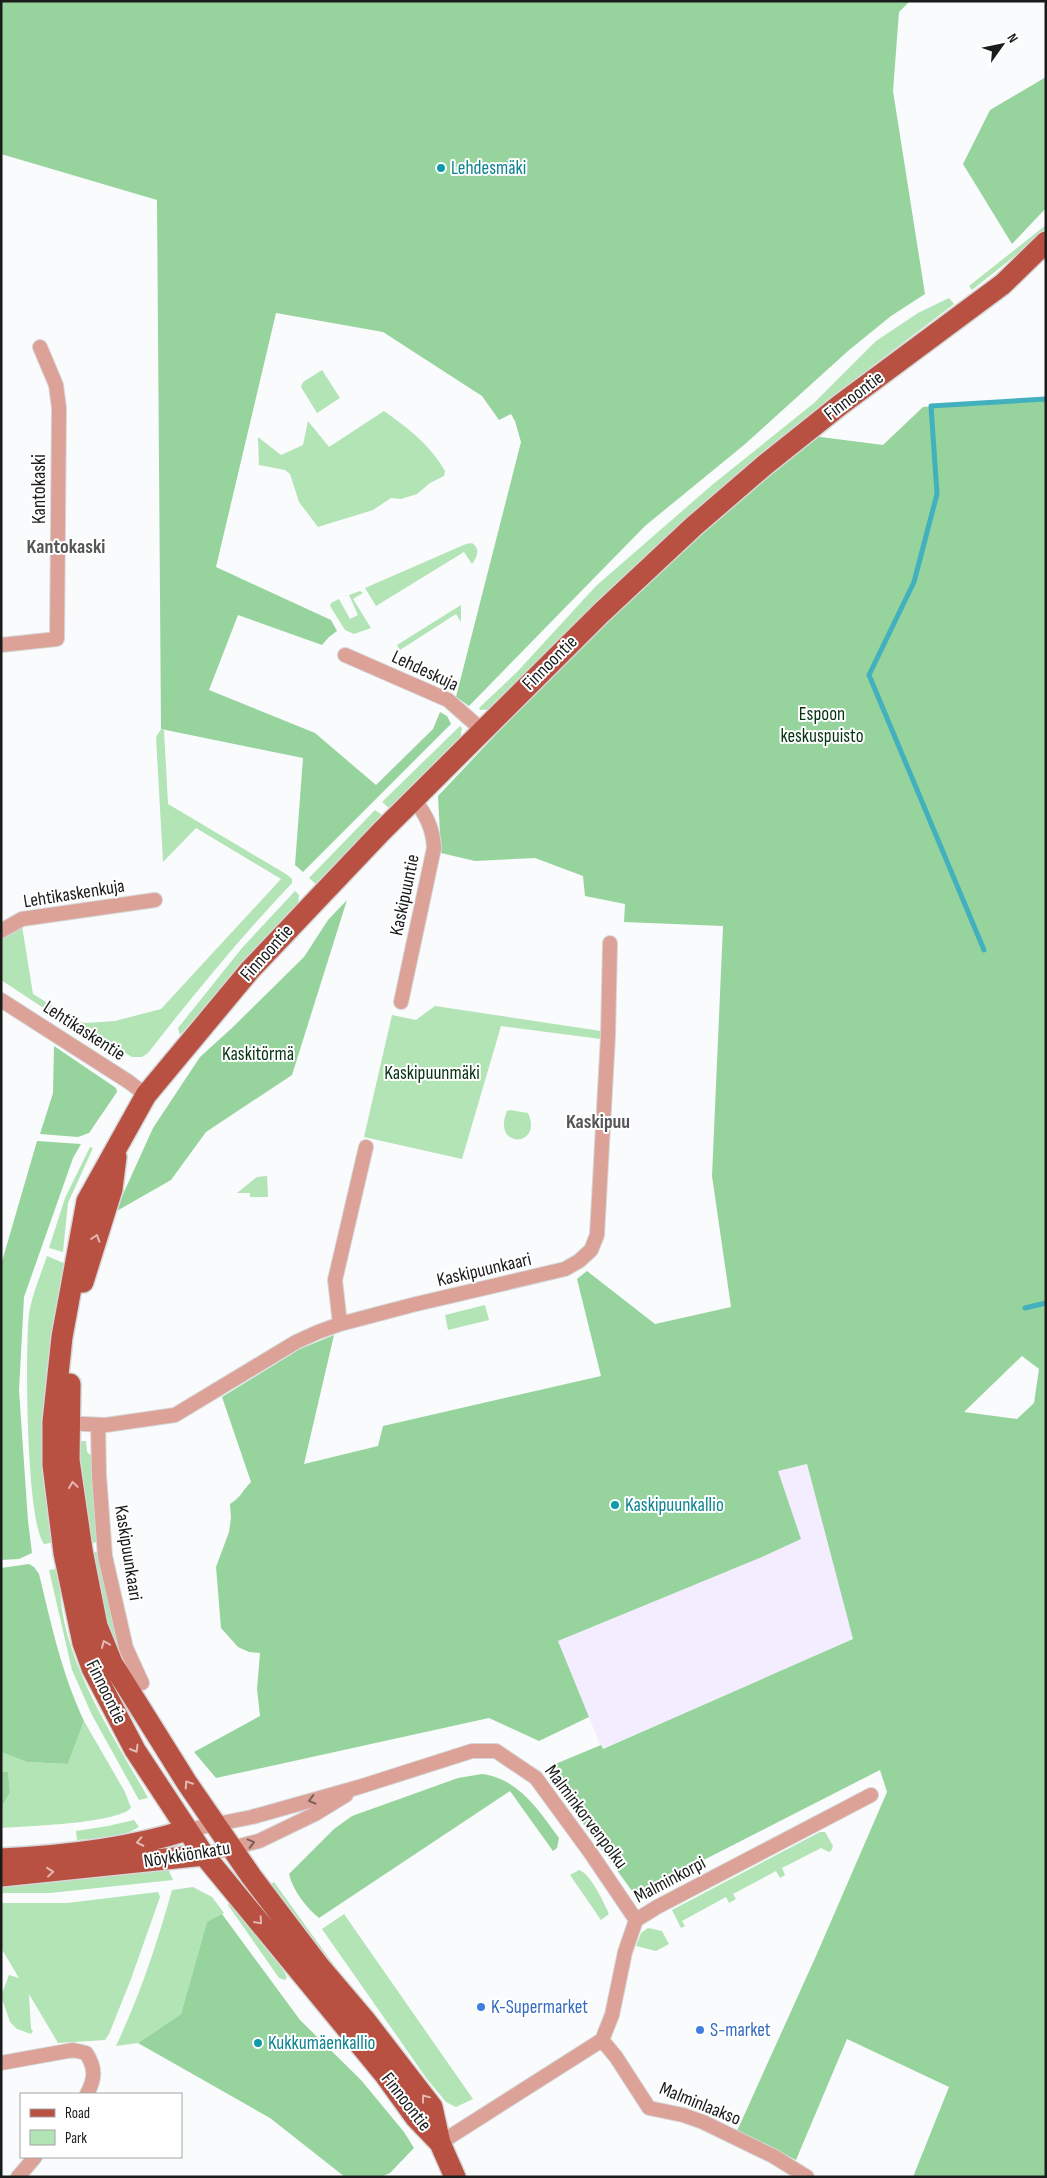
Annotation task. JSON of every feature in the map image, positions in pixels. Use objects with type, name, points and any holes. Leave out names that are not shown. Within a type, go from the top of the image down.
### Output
[{"type":"main road","name":"Finnoontie","points":[[440,2143],[416,2118],[385,2075],[204,1856],[135,1750],[92,1668],[82,1643],[64,1553],[53,1465],[61,1423],[62,1337],[87,1201],[146,1095],[250,970],[482,730],[601,613],[694,526],[766,464],[840,405],[1003,284],[1046,242]]},
{"type":"main road","name":"Finnoontie","points":[[61,1423],[97,1626],[112,1663],[187,1783],[232,1848],[320,1967],[365,2020],[432,2107],[440,2143],[455,2177]]},
{"type":"main road","name":"Nöykkiönkatu","points":[[1,1858],[26,1858],[120,1846],[162,1838],[187,1830]]},
{"type":"main road","name":"Nöykkiönkatu","points":[[1,1876],[204,1856]]},
{"type":"street","name":"Kantokaski","points":[[1,645],[57,639],[59,408],[56,385],[40,347]]},
{"type":"street","name":"Lehdeskuja","points":[[344,655],[448,700],[482,730]]},
{"type":"street","name":"Kaskipuuntie","points":[[401,1002],[434,848],[434,833],[427,816],[414,799]]},
{"type":"street","name":"Lehtikaskenkuja","points":[[1,930],[22,919],[31,917],[98,910],[155,900]]},
{"type":"street","name":"Kaskipuunkaari","points":[[61,1423],[98,1425],[175,1415],[296,1342],[340,1324],[557,1272],[580,1261],[591,1250],[597,1235],[610,943]]},
{"type":"street","name":"Lehtikaskentie","points":[[1,1000],[129,1082],[146,1095]]},
{"type":"street","points":[[340,1324],[335,1280],[366,1147]]},
{"type":"street","name":"Kaskipuunkaari","points":[[98,1425],[98,1465],[103,1545],[126,1648],[142,1683]]},
{"type":"street","name":"Nöykkiönkatu","points":[[187,1830],[252,1817],[359,1787],[472,1751],[496,1751],[519,1765]]},
{"type":"street","name":"Malminkorvenpolku","points":[[519,1765],[536,1778],[549,1795],[636,1920]]},
{"type":"street","name":"Nöykkiönkatu","points":[[204,1856],[259,1841],[316,1814],[359,1787]]},
{"type":"street","name":"Malminkorpi","points":[[602,2040],[612,2015],[625,1952],[636,1920],[656,1907],[871,1795]]},
{"type":"street","points":[[440,2143],[602,2040]]},
{"type":"street","name":"Malminlaakso","points":[[602,2040],[616,2057],[649,2108],[683,2115],[703,2122],[773,2156],[807,2177]]},
{"type":"street","points":[[1,2063],[73,2050],[86,2053],[91,2061],[95,2077],[87,2093]]},
{"type":"street","points":[[18,2177],[34,2158]]},
{"type":"shaded area","points":[[807,1464],[853,1639],[602,1749],[558,1641],[762,1557],[801,1539],[777,1471]]},
{"type":"green space","points":[[1,1],[910,1],[899,12],[893,91],[925,294],[891,316],[848,351],[744,445],[645,526],[469,706],[456,697],[521,442],[515,421],[511,414],[499,420],[482,396],[383,332],[276,313],[216,567],[331,620],[337,631],[322,645],[238,615],[209,690],[315,733],[376,785],[433,729],[440,712],[447,716],[451,724],[303,872],[295,865],[303,758],[161,729],[157,200],[1,154]]},
{"type":"green space","points":[[1046,77],[1046,208],[1012,244],[963,164],[990,110]]},
{"type":"green space","points":[[1046,225],[1046,231],[972,290],[969,286]]},
{"type":"green space","points":[[949,298],[954,304],[858,377],[751,464],[493,709],[480,710],[479,708],[517,672],[596,586],[712,485],[814,403],[876,341],[918,313]]},
{"type":"green space","points":[[322,370],[340,398],[317,413],[301,387],[303,382]]},
{"type":"green space","name":"Espoon keskuspuisto","points":[[1046,399],[1046,2176],[913,2177],[949,2087],[847,2039],[796,2160],[737,2131],[887,1792],[880,1770],[635,1895],[551,1780],[548,1772],[553,1765],[601,1745],[603,1749],[853,1639],[807,1464],[778,1471],[801,1539],[762,1557],[558,1641],[589,1717],[539,1741],[489,1718],[216,1778],[194,1752],[260,1716],[257,1689],[260,1653],[249,1652],[238,1647],[221,1628],[216,1567],[229,1532],[230,1504],[240,1496],[251,1482],[222,1397],[300,1349],[334,1335],[304,1464],[378,1446],[383,1426],[601,1376],[577,1279],[587,1271],[655,1324],[731,1307],[712,1176],[723,926],[624,922],[625,904],[585,896],[583,876],[535,858],[475,861],[441,853],[438,796],[519,710],[653,577],[813,436],[883,445],[923,407]],"holes":[[[1022,1356],[1039,1369],[1034,1403],[1017,1419],[964,1412]]]},
{"type":"green space","points":[[384,411],[418,438],[433,453],[445,471],[444,476],[430,483],[417,494],[401,499],[391,498],[373,510],[318,527],[299,502],[290,474],[285,470],[259,465],[258,437],[281,455],[303,445],[308,421],[329,447]]},
{"type":"green space","points":[[472,543],[477,548],[477,556],[472,564],[464,552],[376,606],[365,588],[466,544]]},
{"type":"green space","points":[[360,591],[363,593],[353,599],[371,628],[354,634],[345,630],[330,606],[331,603],[339,599],[350,619],[358,615],[349,595]]},
{"type":"green space","points":[[461,605],[461,622],[456,614],[400,650],[397,645]]},
{"type":"green space","points":[[460,726],[462,728],[460,739],[389,808],[382,802]]},
{"type":"green space","points":[[161,729],[164,730],[168,804],[286,874],[292,879],[292,883],[218,966],[148,1053],[142,1057],[132,1057],[75,1023],[48,1011],[1,980],[1,936],[22,926],[33,994],[77,1021],[85,1023],[115,1021],[161,1009],[281,879],[196,828],[163,862],[156,737]]},
{"type":"green space","points":[[375,810],[382,815],[317,885],[309,878]]},
{"type":"green space","points":[[295,891],[299,895],[298,906],[247,958],[180,1035],[178,1028],[242,948]]},
{"type":"green space","name":"Kaskitörmä","points":[[347,900],[292,1075],[206,1132],[171,1180],[115,1212],[153,1128],[200,1057],[304,957],[328,920]]},
{"type":"green space","name":"Kaskipuunmäki","points":[[435,1006],[601,1031],[601,1039],[501,1026],[462,1159],[364,1137],[392,1015],[416,1020]]},
{"type":"green space","points":[[54,1046],[116,1088],[117,1092],[89,1133],[78,1137],[40,1134],[53,1093]]},
{"type":"green space","points":[[507,1111],[528,1113],[531,1124],[529,1133],[524,1138],[511,1138],[506,1133],[504,1124]]},
{"type":"green space","points":[[37,1141],[81,1144],[73,1158],[24,1297],[19,1390],[32,1553],[19,1559],[1,1560],[1,1265]]},
{"type":"green space","points":[[90,1147],[93,1148],[68,1203],[63,1252],[49,1248],[65,1198]]},
{"type":"green space","points":[[267,1176],[268,1197],[250,1197],[250,1193],[237,1193],[257,1177]]},
{"type":"green space","points":[[47,1256],[68,1265],[57,1542],[44,1544],[38,1529],[30,1471],[27,1362],[30,1307]]},
{"type":"green space","points":[[485,1305],[489,1320],[448,1330],[445,1315]]},
{"type":"green space","points":[[82,1441],[86,1441],[87,1452],[95,1459],[99,1541],[87,1545],[77,1448]]},
{"type":"green space","points":[[96,1552],[99,1554],[123,1659],[119,1662],[114,1653],[88,1554]]},
{"type":"green space","points":[[29,1564],[39,1574],[63,1666],[84,1721],[68,1764],[27,1762],[1,1752],[1,1568]]},
{"type":"green space","points":[[61,1568],[61,1598],[66,1628],[75,1658],[102,1717],[148,1798],[139,1800],[92,1715],[72,1670],[49,1570]]},
{"type":"green space","points":[[84,1721],[125,1792],[131,1808],[107,1818],[89,1821],[1,1828],[1,1808],[10,1791],[8,1773],[1,1772],[1,1752],[27,1762],[68,1764]]},
{"type":"green space","points":[[1,1772],[8,1772],[10,1792],[1,1808]]},
{"type":"green space","points":[[482,1774],[506,1782],[526,1797],[559,1838],[557,1848],[553,1851],[510,1791],[319,1918],[309,1909],[294,1886],[289,1874],[334,1829],[352,1816],[458,1778]]},
{"type":"green space","points":[[134,1820],[139,1827],[124,1834],[77,1840],[76,1831]]},
{"type":"green space","points":[[820,1832],[825,1832],[833,1846],[831,1851],[829,1852],[821,1848],[782,1868],[785,1875],[780,1878],[776,1871],[733,1894],[736,1899],[729,1903],[726,1897],[682,1921],[685,1926],[681,1928],[672,1910]]},
{"type":"green space","points":[[167,1867],[173,1880],[50,1893],[1,1893],[1,1884]]},
{"type":"green space","points":[[579,1870],[588,1877],[609,1914],[601,1920],[570,1875]]},
{"type":"green space","points":[[274,1882],[369,2014],[269,1886]]},
{"type":"green space","points":[[193,1887],[212,1897],[224,1913],[207,1923],[181,2014],[138,2043],[116,2046],[133,2008],[147,1969],[172,1890]]},
{"type":"green space","points":[[158,1892],[160,1897],[131,1979],[105,2040],[58,2043],[29,1994],[31,2029],[33,2031],[31,2034],[17,2029],[10,2022],[1,1996],[9,1975],[19,1978],[1,1948],[1,1903],[67,1903]]},
{"type":"green space","points":[[231,1901],[266,1941],[287,1977],[285,1980],[279,1978],[228,1905]]},
{"type":"green space","points":[[222,1914],[300,2020],[361,2080],[404,2132],[414,2148],[390,2173],[381,2177],[345,2177],[270,2118],[138,2043],[181,2014],[207,1922]]},
{"type":"green space","points":[[344,1914],[473,2099],[456,2107],[446,2102],[427,2079],[322,1929]]},
{"type":"green space","points":[[648,1928],[662,1931],[669,1944],[656,1951],[636,1946],[641,1933]]},
{"type":"waterway","points":[[984,950],[869,675],[914,582],[937,494],[931,406],[1046,399]]},
{"type":"waterway","points":[[1025,1308],[1046,1303]]},
{"type":"place","name":"Lehdesmäki","points":[[441,168]]},
{"type":"place","name":"Kaskipuunkallio","points":[[615,1505]]},
{"type":"place","name":"K-Supermarket","points":[[481,2007]]},
{"type":"place","name":"S-market","points":[[700,2030]]},
{"type":"place","name":"Kukkumäenkallio","points":[[258,2043]]},
{"type":"district","name":"Kantokaski","points":[[66,547]]},
{"type":"district","name":"Kaskipuu","points":[[598,1122]]}]
